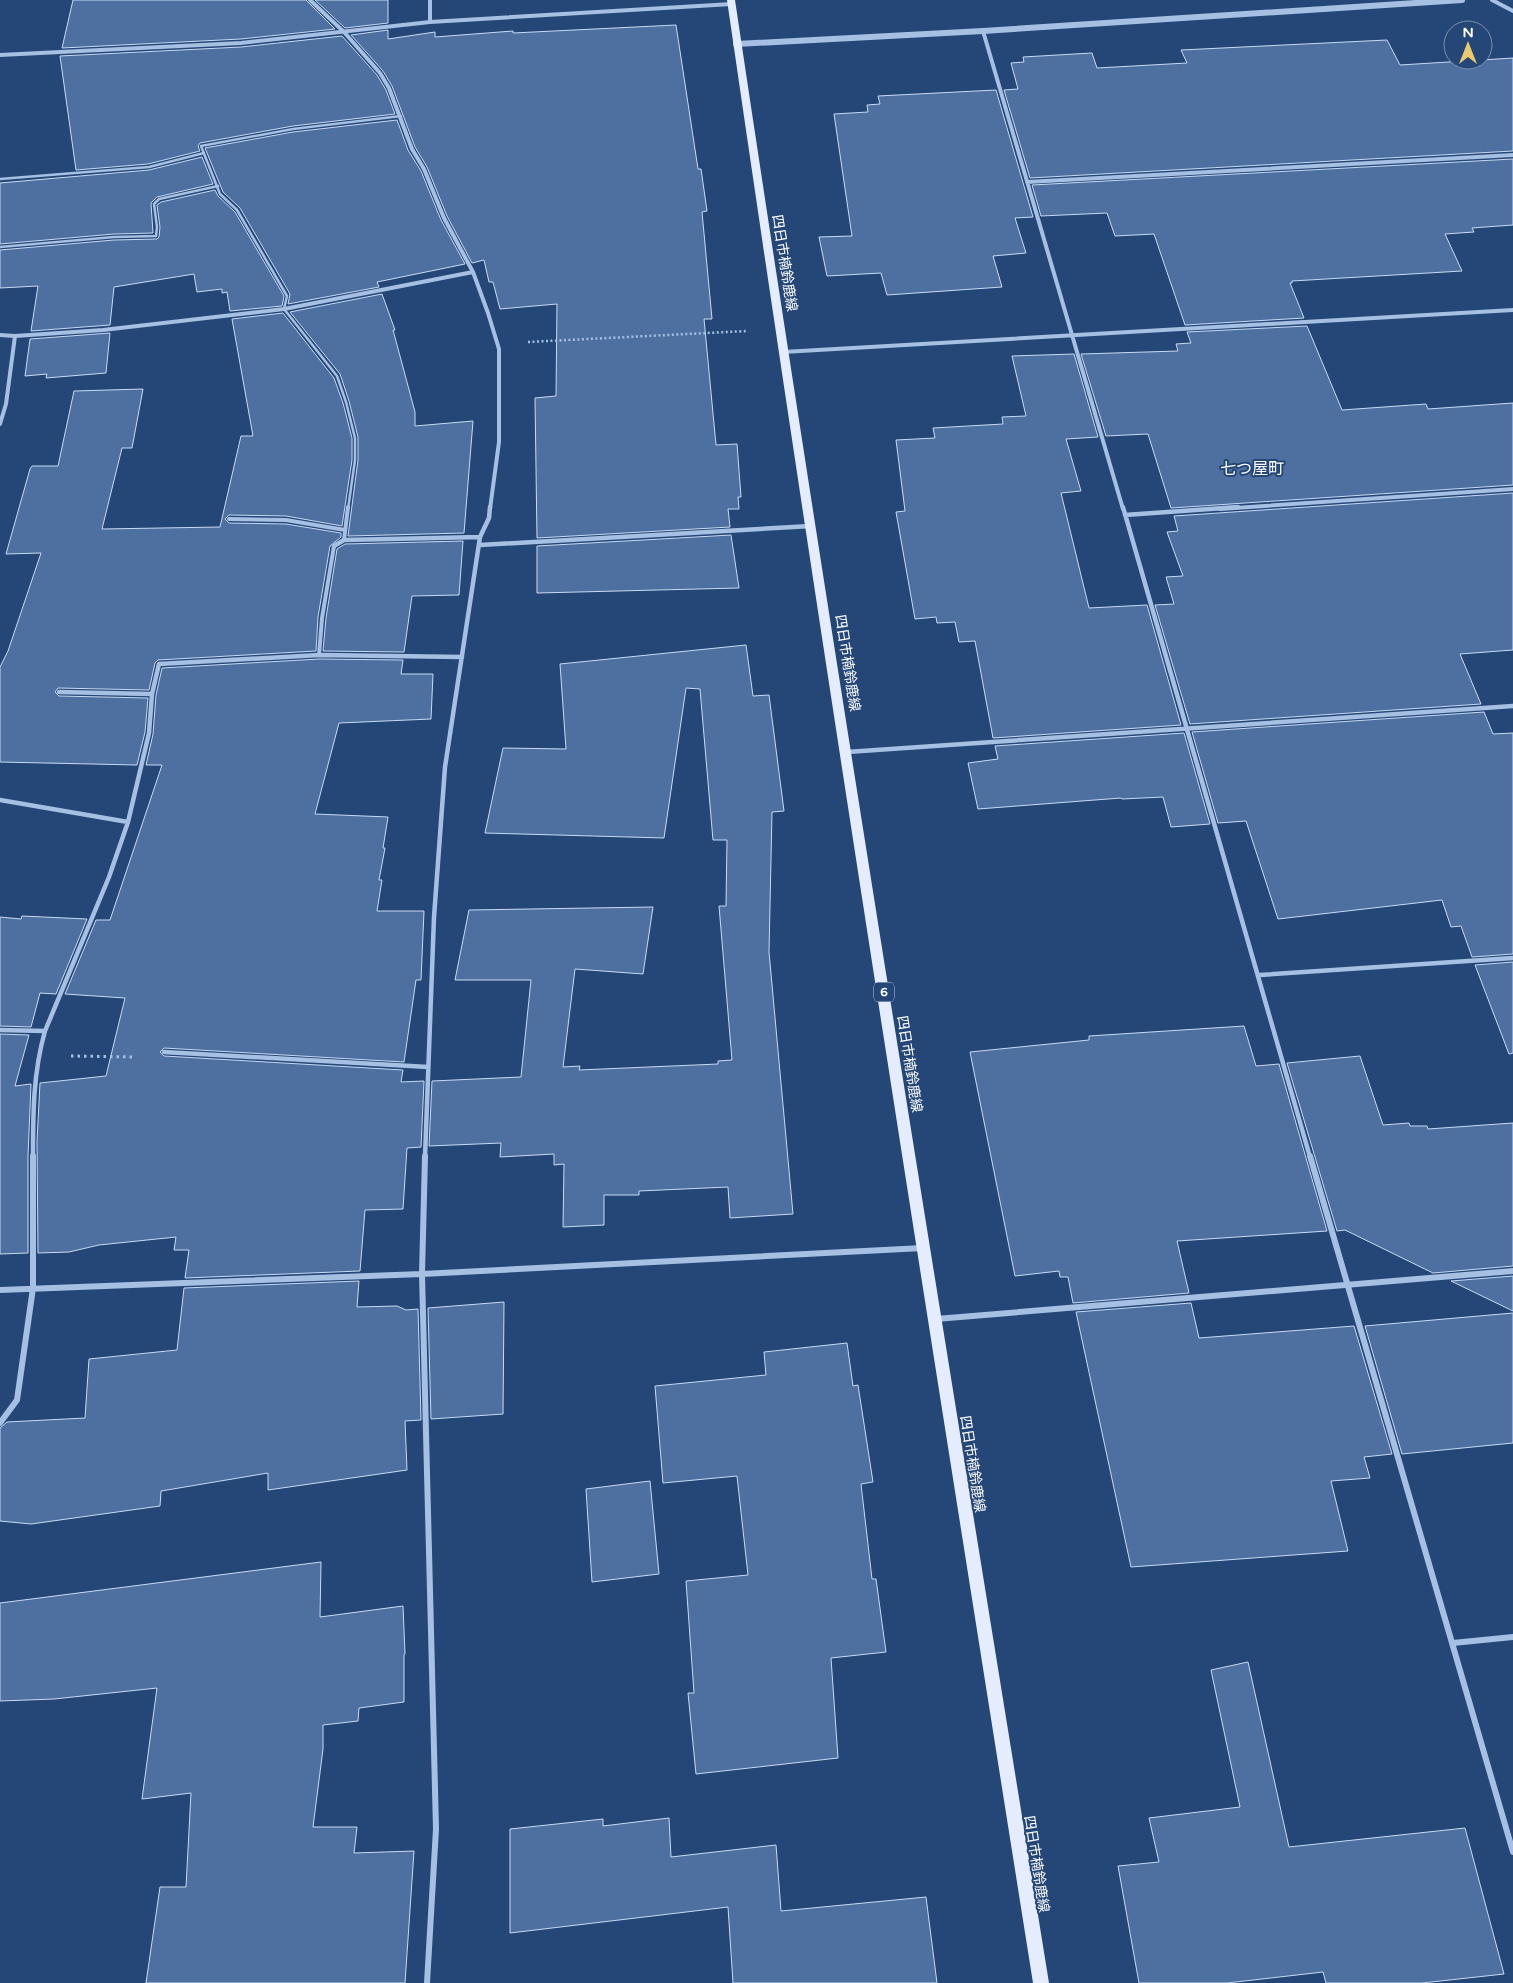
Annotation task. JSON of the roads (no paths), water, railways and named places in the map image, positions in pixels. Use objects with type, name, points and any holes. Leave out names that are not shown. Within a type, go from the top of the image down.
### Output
[{"type":"main road","name":"四日市楠鈴鹿線","points":[[732,2],[736,44],[783,352],[923,1248],[1042,1983]]},
{"type":"street","points":[[310,0],[344,32],[380,73],[401,116],[412,149],[424,169],[444,218],[474,272],[500,349],[500,442],[489,518],[480,538],[445,767],[434,917],[422,1274],[436,1829],[427,1983]]},
{"type":"street","points":[[430,0],[430,22]]},
{"type":"street","points":[[736,44],[984,31],[1462,0]]},
{"type":"street","points":[[1492,0],[1513,10]]},
{"type":"street","points":[[0,56],[241,43],[430,22],[732,2]]},
{"type":"street","points":[[984,31],[1260,975],[1347,1285],[1513,1852]]},
{"type":"street","points":[[1027,182],[1513,154]]},
{"type":"street","points":[[0,336],[103,330],[284,309],[474,272]]},
{"type":"street","points":[[783,352],[1513,310]]},
{"type":"street","points":[[0,424],[6,404],[15,336]]},
{"type":"street","points":[[1125,515],[1513,490]]},
{"type":"street","points":[[480,545],[811,526]]},
{"type":"street","points":[[334,546],[344,540],[480,538]]},
{"type":"street","points":[[0,1423],[18,1400],[33,1288],[33,1100],[38,1056],[45,1031],[109,877],[128,822],[149,733],[152,694],[159,664],[319,656],[462,657]]},
{"type":"street","points":[[59,692],[152,694]]},
{"type":"street","points":[[847,752],[1513,706]]},
{"type":"street","points":[[0,800],[128,822]]},
{"type":"street","points":[[1260,975],[1513,958]]},
{"type":"street","points":[[0,1030],[45,1031]]},
{"type":"street","points":[[164,1052],[428,1067]]},
{"type":"street","points":[[0,1290],[422,1274],[923,1248]]},
{"type":"street","points":[[935,1319],[1513,1271]]},
{"type":"street","points":[[1453,1643],[1513,1637]]},
{"type":"lane","points":[[344,540],[355,460],[355,438],[337,376],[284,309],[287,296],[237,210],[220,194],[200,146],[293,130],[401,116]]},
{"type":"lane","points":[[0,179],[149,167],[204,153]]},
{"type":"lane","points":[[0,247],[114,237],[156,236],[157,227],[154,204],[159,199],[218,186]]},
{"type":"lane","points":[[229,519],[286,520],[345,530]]},
{"type":"lane","points":[[319,656],[322,618],[334,546]]},
{"type":"district","name":"七つ屋町","points":[[1252,468]]}]
